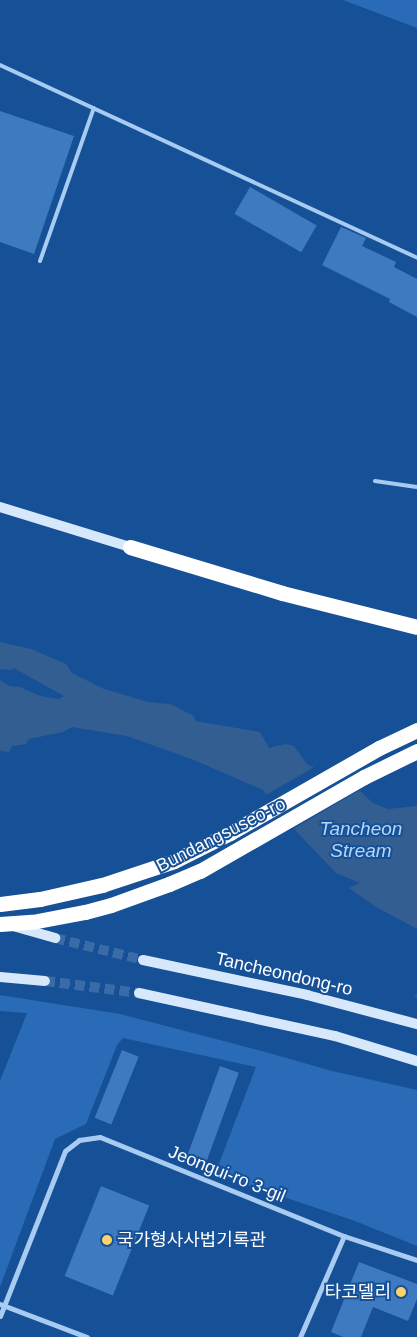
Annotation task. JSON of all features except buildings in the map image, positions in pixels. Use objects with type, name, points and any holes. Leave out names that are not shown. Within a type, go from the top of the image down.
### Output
[{"type":"highway","points":[[130,547],[151,549],[325,597],[417,620]]},
{"type":"highway","points":[[130,547],[282,593],[417,627]]},
{"type":"highway","name":"Bundangsuseo-ro","points":[[0,904],[40,899],[102,884],[174,861],[230,833],[379,748],[417,730]]},
{"type":"highway","name":"Bundangsuseo-ro","points":[[0,923],[32,922],[86,912],[112,906],[169,884],[200,871],[364,777],[417,751]]},
{"type":"street","points":[[0,507],[130,547]]},
{"type":"street","points":[[0,923],[55,938]]},
{"type":"street","name":"Tancheondong-ro","points":[[143,960],[307,994],[417,1024]]},
{"type":"street","points":[[0,977],[45,981]]},
{"type":"street","points":[[138,992],[334,1036],[417,1061]]},
{"type":"street","name":"Jeongui-ro 3-gil","points":[[2,1305],[65,1152],[79,1140],[100,1137],[344,1236],[417,1260]]},
{"type":"street","points":[[300,1337],[344,1236]]},
{"type":"street","points":[[0,1316],[2,1305],[87,1337]]},
{"type":"lane","points":[[0,65],[417,258]]},
{"type":"lane","points":[[40,261],[94,108]]},
{"type":"lane","points":[[375,481],[417,487]]},
{"type":"shaded area","points":[[343,0],[417,0],[417,28]]},
{"type":"shaded area","points":[[0,995],[120,1014],[332,1071],[417,1090],[417,1246],[355,1221],[215,1174],[256,1067],[123,1038],[117,1045],[86,1124],[55,1139],[0,1287],[0,1081],[27,1013],[0,1011]]},
{"type":"water","name":"Tancheon Stream","points":[[0,642],[31,649],[66,664],[72,673],[104,689],[148,702],[170,704],[194,716],[195,721],[260,732],[269,748],[285,744],[294,746],[307,764],[360,791],[373,803],[388,809],[417,806],[417,929],[376,907],[349,888],[360,883],[336,873],[295,830],[263,790],[194,760],[127,736],[72,727],[63,732],[29,739],[26,744],[12,746],[9,752],[0,751],[0,680],[9,686],[20,687],[40,696],[59,699],[64,696],[14,668],[11,670],[0,669]]},
{"type":"pier","points":[[316,766],[362,789],[291,830],[264,796]]},
{"type":"tunnel","points":[[55,938],[143,960]]},
{"type":"tunnel","points":[[45,981],[139,993]]},
{"type":"place","name":"국가형사사법기록관","points":[[107,1240]]},
{"type":"place","name":"타코델리","points":[[401,1292]]}]
